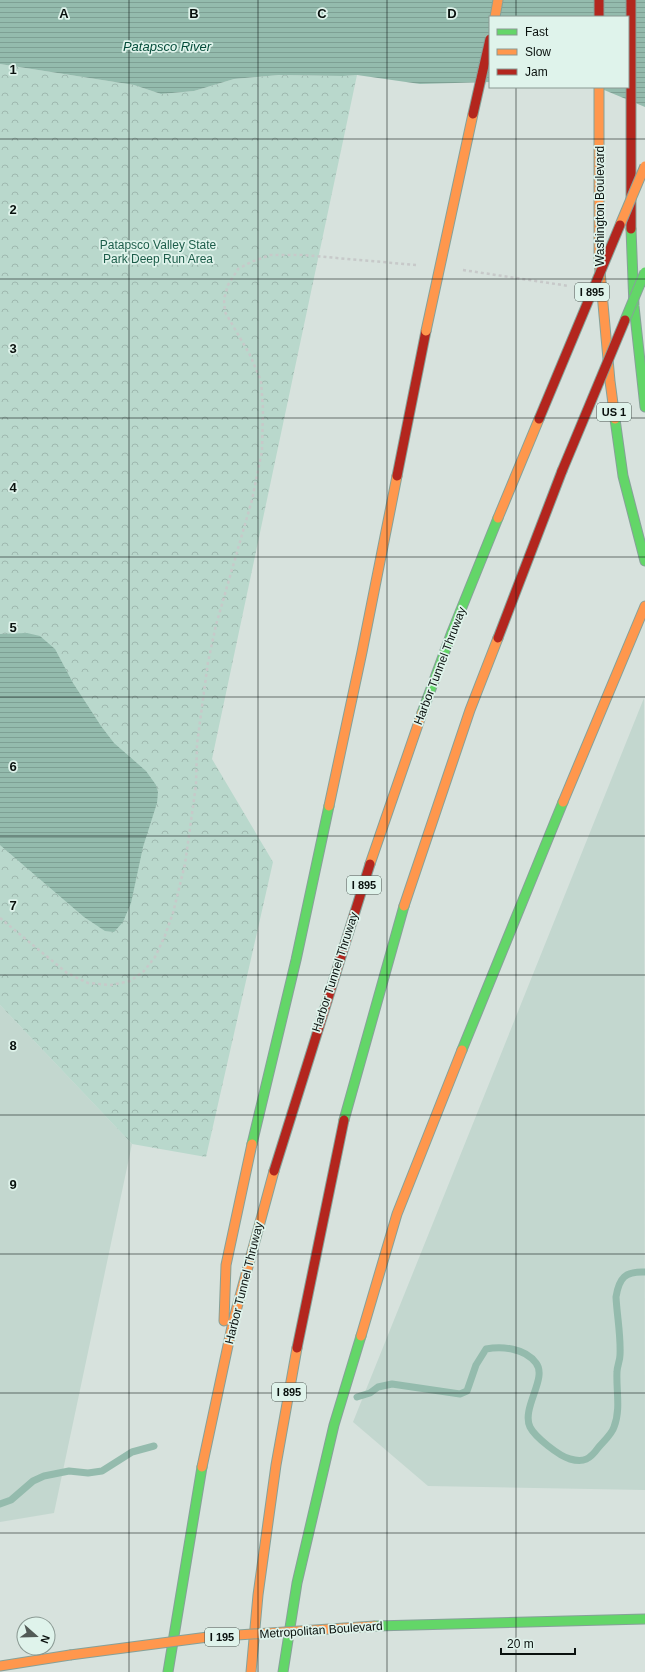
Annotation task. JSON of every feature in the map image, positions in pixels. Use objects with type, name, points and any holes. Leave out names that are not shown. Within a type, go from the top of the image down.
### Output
[{"type":"main road","points":[[495,16],[498,0]]},
{"type":"main road","points":[[599,0],[599,16]]},
{"type":"main road","name":"US 1","points":[[631,0],[632,260],[641,378],[645,407]]},
{"type":"main road","points":[[224,1362],[226,1265],[246,1167],[296,960],[359,668],[426,331],[489,44]]},
{"type":"main road","name":"Washington Boulevard","points":[[599,88],[599,260],[610,380],[623,476],[645,561]]},
{"type":"main road","name":"Harbor Tunnel Thruway","points":[[168,1672],[183,1575],[224,1362],[246,1268],[294,1104],[400,775],[440,662],[539,419],[645,166]]},
{"type":"main road","name":"I 895","points":[[251,1672],[258,1595],[276,1465],[298,1340],[345,1115],[402,912],[470,710],[562,470],[645,272]]},
{"type":"main road","points":[[283,1672],[297,1583],[334,1425],[397,1214],[489,981],[645,606]]},
{"type":"main road","name":"Metropolitan Boulevard","points":[[0,1666],[70,1655],[208,1637],[375,1626],[645,1619]]},
{"type":"path","points":[[0,918],[67,973],[88,983],[111,985],[130,981],[144,971],[155,957],[164,938],[185,864],[195,792],[197,744],[208,662],[220,612],[252,500],[262,451],[263,409],[261,381],[250,355],[225,312],[224,299],[228,285],[238,269],[251,262],[270,255],[303,255],[418,265]]},
{"type":"path","points":[[457,269],[570,286]]},
{"type":"shaded area","points":[[644,698],[645,1490],[428,1486],[353,1422]]},
{"type":"shaded area","points":[[0,1005],[132,1144],[54,1513],[0,1522]]},
{"type":"green space","name":"Patapsco Valley State Park Deep Run Area","points":[[0,64],[134,85],[161,94],[194,91],[234,79],[279,75],[357,75],[212,759],[273,862],[206,1157],[132,1144],[0,1005]]},
{"type":"water","name":"Patapsco River","points":[[0,0],[645,0],[645,107],[599,88],[629,88],[629,16],[489,16],[489,82],[420,84],[357,75],[279,75],[234,79],[194,91],[161,94],[134,85],[0,64]]},
{"type":"water","points":[[27,633],[40,636],[55,649],[73,683],[101,726],[114,743],[146,771],[156,785],[158,792],[157,803],[143,847],[131,903],[123,922],[114,932],[105,931],[84,917],[0,845],[0,634]]},
{"type":"waterway","points":[[357,1397],[370,1393],[378,1387],[392,1384],[460,1394],[467,1391],[476,1365],[486,1349],[513,1349],[526,1354],[536,1363],[539,1369],[539,1377],[529,1411],[528,1419],[530,1427],[548,1446],[565,1457],[579,1461],[586,1459],[592,1455],[613,1430],[616,1420],[618,1406],[617,1368],[620,1357],[616,1297],[617,1290],[621,1280],[628,1274],[645,1272]]},
{"type":"waterway","points":[[0,1504],[11,1500],[33,1481],[44,1476],[69,1471],[88,1473],[102,1471],[132,1452],[154,1446]]},
{"type":"traffic: fast","points":[[631,229],[634,306],[645,407]]},
{"type":"traffic: fast","points":[[625,320],[645,272]]},
{"type":"traffic: fast","points":[[615,419],[623,476],[645,561]]},
{"type":"traffic: fast","points":[[422,713],[452,632],[498,518]]},
{"type":"traffic: fast","points":[[462,1050],[563,802]]},
{"type":"traffic: fast","points":[[252,1144],[296,960],[329,806]]},
{"type":"traffic: fast","points":[[344,1120],[404,906]]},
{"type":"traffic: fast","points":[[283,1672],[297,1583],[334,1425],[361,1336]]},
{"type":"traffic: fast","points":[[168,1672],[202,1467]]},
{"type":"traffic: fast","points":[[375,1626],[645,1619]]},
{"type":"traffic: slow","points":[[495,16],[498,0]]},
{"type":"traffic: slow","points":[[599,88],[599,260],[615,419]]},
{"type":"traffic: slow","points":[[426,331],[473,114]]},
{"type":"traffic: slow","points":[[620,225],[645,166]]},
{"type":"traffic: slow","points":[[498,518],[539,419]]},
{"type":"traffic: slow","points":[[329,806],[362,652],[397,476]]},
{"type":"traffic: slow","points":[[563,802],[645,606]]},
{"type":"traffic: slow","points":[[404,906],[470,710],[498,638]]},
{"type":"traffic: slow","points":[[370,864],[422,713]]},
{"type":"traffic: slow","points":[[361,1336],[397,1214],[462,1050]]},
{"type":"traffic: slow","points":[[224,1321],[226,1265],[252,1144]]},
{"type":"traffic: slow","points":[[202,1467],[233,1322],[274,1171]]},
{"type":"traffic: slow","points":[[251,1672],[258,1595],[276,1465],[297,1348]]},
{"type":"traffic: slow","points":[[70,1655],[208,1637],[375,1626]]},
{"type":"traffic: slow","points":[[0,1666],[70,1655]]},
{"type":"traffic: jam","points":[[599,0],[599,16]]},
{"type":"traffic: jam","points":[[631,0],[631,229]]},
{"type":"traffic: jam","points":[[473,114],[489,43]]},
{"type":"traffic: jam","points":[[539,419],[620,225]]},
{"type":"traffic: jam","points":[[562,471],[625,320]]},
{"type":"traffic: jam","points":[[397,476],[426,331]]},
{"type":"traffic: jam","points":[[498,638],[562,471]]},
{"type":"traffic: jam","points":[[274,1171],[370,864]]},
{"type":"traffic: jam","points":[[297,1348],[344,1120]]}]
